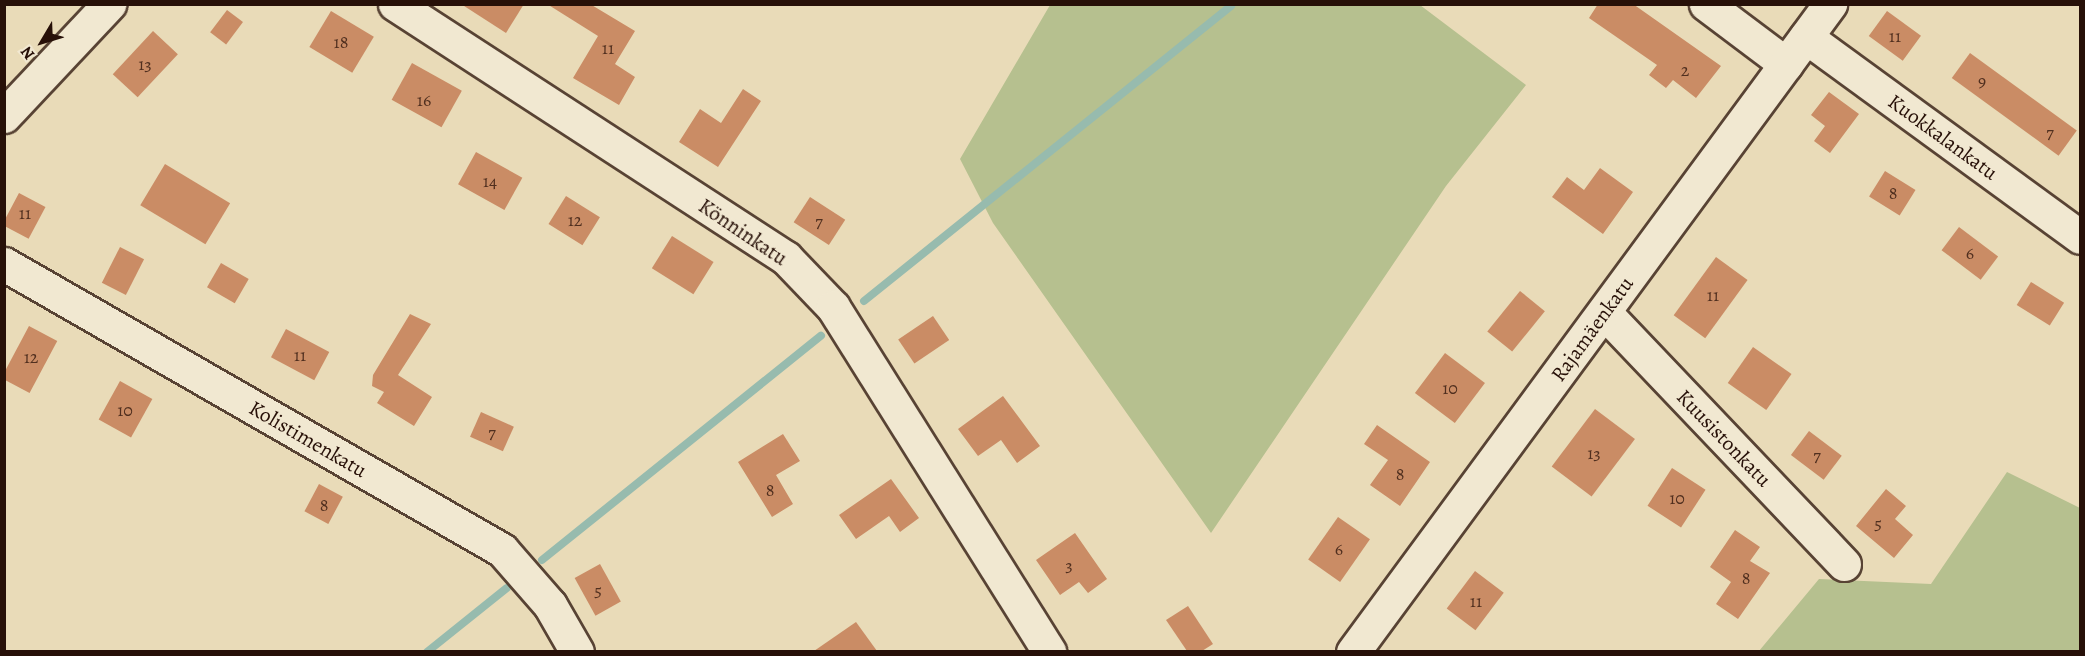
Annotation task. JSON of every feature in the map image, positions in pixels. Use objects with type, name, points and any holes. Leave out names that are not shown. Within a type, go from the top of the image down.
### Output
[{"type":"street","points":[[4,116],[109,4]]},
{"type":"street","name":"Könninkatu","points":[[395,4],[786,258],[839,316],[1049,651]]},
{"type":"street","points":[[1706,4],[1786,64]]},
{"type":"street","name":"Rajamäenkatu","points":[[1353,651],[1830,4]]},
{"type":"street","name":"Kuokkalankatu","points":[[1806,37],[2080,237]]},
{"type":"street","name":"Kolistimenkatu","points":[[4,264],[502,550],[550,605],[577,651]]},
{"type":"street","name":"Kuusistonkatu","points":[[1604,312],[1844,564]]},
{"type":"green space","points":[[1050,5],[1420,5],[1526,85],[1446,186],[1211,533],[993,223],[960,159]]},
{"type":"green space","points":[[2007,472],[2080,508],[2080,651],[1759,651],[1819,579],[1931,584]]},
{"type":"building","points":[[461,4],[524,4],[506,33]]},
{"type":"building","points":[[547,4],[590,4],[635,31],[615,64],[635,77],[619,105],[573,78],[598,36]]},
{"type":"building","points":[[1598,4],[1633,4],[1721,66],[1696,98],[1673,80],[1666,88],[1649,75],[1657,65],[1589,18]]},
{"type":"building","points":[[227,10],[243,22],[226,44],[210,32]]},
{"type":"building","points":[[331,11],[374,37],[352,73],[309,47]]},
{"type":"building","points":[[1887,11],[1921,36],[1903,61],[1869,36]]},
{"type":"building","points":[[153,31],[178,54],[138,97],[113,74]]},
{"type":"building","points":[[1970,53],[2077,131],[2059,156],[1952,78]]},
{"type":"building","points":[[412,63],[462,91],[441,127],[392,100]]},
{"type":"building","points":[[743,89],[761,101],[718,167],[679,142],[700,109],[721,123]]},
{"type":"building","points":[[1829,92],[1859,114],[1830,153],[1814,141],[1825,126],[1811,115]]},
{"type":"building","points":[[476,152],[522,178],[504,210],[458,184]]},
{"type":"building","points":[[165,164],[230,203],[205,244],[140,205]]},
{"type":"building","points":[[1600,168],[1633,192],[1603,234],[1552,197],[1567,177],[1584,190]]},
{"type":"building","points":[[1885,171],[1916,190],[1900,216],[1869,196]]},
{"type":"building","points":[[19,193],[45,207],[29,239],[4,226],[4,221]]},
{"type":"building","points":[[566,196],[600,217],[582,245],[549,224]]},
{"type":"building","points":[[810,197],[845,220],[829,245],[794,222]]},
{"type":"building","points":[[1959,227],[1998,256],[1981,280],[1942,250]]},
{"type":"building","points":[[672,236],[714,262],[693,294],[652,268]]},
{"type":"building","points":[[120,247],[144,259],[126,295],[102,283]]},
{"type":"building","points":[[1716,257],[1748,280],[1705,338],[1674,315]]},
{"type":"building","points":[[221,263],[249,279],[235,303],[207,287]]},
{"type":"building","points":[[2031,282],[2064,303],[2050,326],[2017,305]]},
{"type":"building","points":[[1520,291],[1545,311],[1512,352],[1487,331]]},
{"type":"building","points":[[410,314],[431,324],[398,375],[432,397],[414,426],[377,403],[384,392],[372,386],[373,375]]},
{"type":"building","points":[[933,316],[949,340],[914,364],[898,339]]},
{"type":"building","points":[[29,326],[57,341],[30,393],[4,380],[4,373]]},
{"type":"building","points":[[286,329],[329,352],[314,380],[271,357]]},
{"type":"building","points":[[1753,347],[1792,374],[1766,410],[1728,383]]},
{"type":"building","points":[[1445,353],[1485,383],[1455,423],[1415,393]]},
{"type":"building","points":[[120,381],[152,399],[131,437],[99,419]]},
{"type":"building","points":[[1003,396],[1040,446],[1017,463],[1001,440],[978,456],[958,429]]},
{"type":"building","points":[[1595,409],[1635,439],[1592,497],[1552,467]]},
{"type":"building","points":[[481,412],[514,427],[503,451],[470,437]]},
{"type":"building","points":[[1377,425],[1430,462],[1400,506],[1370,485],[1388,460],[1364,444]]},
{"type":"building","points":[[1809,431],[1842,456],[1824,480],[1791,455]]},
{"type":"building","points":[[783,434],[800,461],[776,475],[793,504],[772,517],[738,462]]},
{"type":"building","points":[[1672,468],[1706,490],[1681,528],[1647,506]]},
{"type":"building","points":[[891,479],[919,518],[900,532],[889,516],[856,539],[839,515]]},
{"type":"building","points":[[319,484],[343,497],[328,524],[304,511]]},
{"type":"building","points":[[1886,489],[1906,506],[1895,519],[1913,535],[1894,558],[1856,526]]},
{"type":"building","points":[[1338,517],[1370,539],[1340,582],[1308,560]]},
{"type":"building","points":[[1735,530],[1760,547],[1750,561],[1770,573],[1738,619],[1716,604],[1731,582],[1710,567]]},
{"type":"building","points":[[1075,533],[1107,579],[1088,593],[1079,582],[1060,595],[1036,560]]},
{"type":"building","points":[[600,564],[621,602],[595,616],[575,578]]},
{"type":"building","points":[[1475,571],[1504,593],[1475,630],[1447,609]]},
{"type":"building","points":[[1188,606],[1213,644],[1202,651],[1187,651],[1166,620]]},
{"type":"building","points":[[856,622],[877,651],[814,651]]},
{"type":"waterway","points":[[864,301],[1231,6]]},
{"type":"waterway","points":[[542,560],[821,336]]},
{"type":"waterway","points":[[427,652],[507,588]]}]
